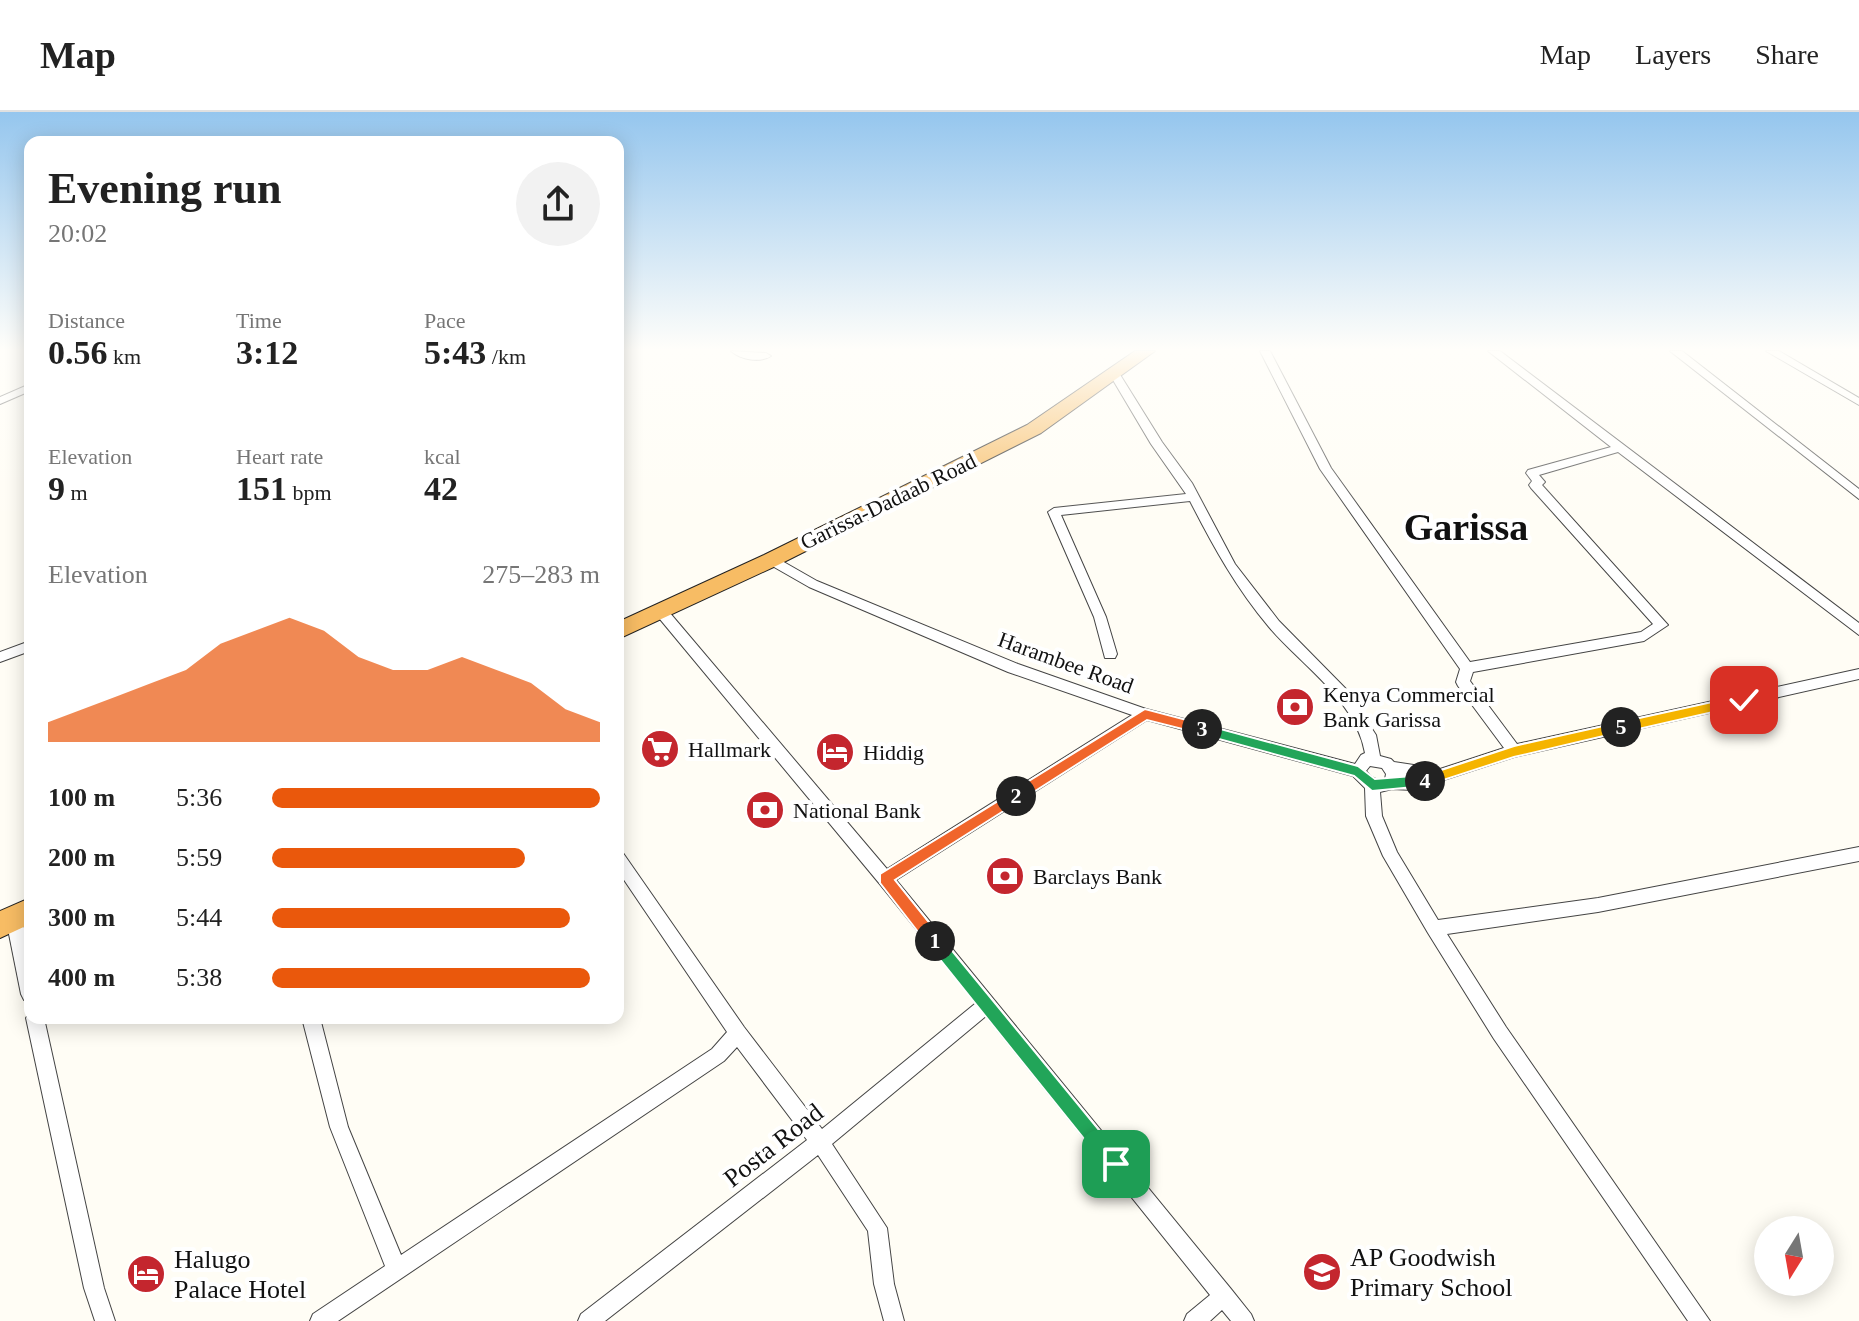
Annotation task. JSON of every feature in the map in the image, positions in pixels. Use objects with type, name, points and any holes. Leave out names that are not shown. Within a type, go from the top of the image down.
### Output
[{"type":"highway","name":"Garissa-Dadaab Road","points":[[624,628],[771,560],[1034,429],[1066,407]]},
{"type":"street","points":[[1135,407],[1238,578],[1274,624],[1342,694],[1369,735],[1373,759],[1385,779],[1374,816],[1434,928],[1500,1033],[1700,1321]]},
{"type":"street","points":[[1294,407],[1326,469],[1467,668]]},
{"type":"street","points":[[1567,407],[1859,630]]},
{"type":"street","points":[[1747,407],[1859,495]]},
{"type":"street","points":[[1467,668],[1644,636],[1661,625],[1535,485],[1539,482],[1532,473],[1620,448]]},
{"type":"street","points":[[1110,654],[1100,617],[1054,512],[1192,497]]},
{"type":"street","name":"Harambee Road","points":[[771,560],[813,584],[1013,668],[1145,714],[1358,771]]},
{"type":"street","points":[[659,609],[885,878],[1244,1321]]},
{"type":"street","points":[[0,657],[24,648]]},
{"type":"street","points":[[1467,668],[1463,682],[1514,751]]},
{"type":"street","points":[[1373,759],[1361,762],[1358,771],[1413,784],[1514,751],[1859,674]]},
{"type":"street","points":[[885,878],[1145,714]]},
{"type":"street","points":[[1434,928],[1598,905],[1859,854]]},
{"type":"street","points":[[624,867],[738,1033],[820,1142],[877,1228],[884,1284],[894,1321]]},
{"type":"street","points":[[15,918],[24,964]]},
{"type":"street","name":"Posta Road","points":[[588,1321],[820,1142],[986,1005]]},
{"type":"street","points":[[36,1024],[94,1288],[105,1321]]},
{"type":"street","points":[[313,1024],[339,1127],[397,1270]]},
{"type":"street","points":[[320,1321],[718,1055],[738,1033]]},
{"type":"street","points":[[1194,1321],[1224,1296]]},
{"type":"place","name":"Kenya Commercial Bank Garissa","points":[[1295,707]]},
{"type":"place","name":"Hallmark","points":[[660,749]]},
{"type":"place","name":"Hiddig","points":[[835,752]]},
{"type":"place","name":"National Bank","points":[[765,810]]},
{"type":"place","name":"Barclays Bank","points":[[1005,876]]},
{"type":"place","name":"AP Goodwish Primary School","points":[[1322,1272]]},
{"type":"place","name":"Halugo Palace Hotel","points":[[146,1274]]},
{"type":"district","name":"Garissa","points":[[1466,527]]},
{"type":"route","points":[[1116,1164],[885,878],[1145,714],[1358,771],[1366,782],[1379,787],[1391,783],[1413,784],[1514,751],[1744,700]]}]
